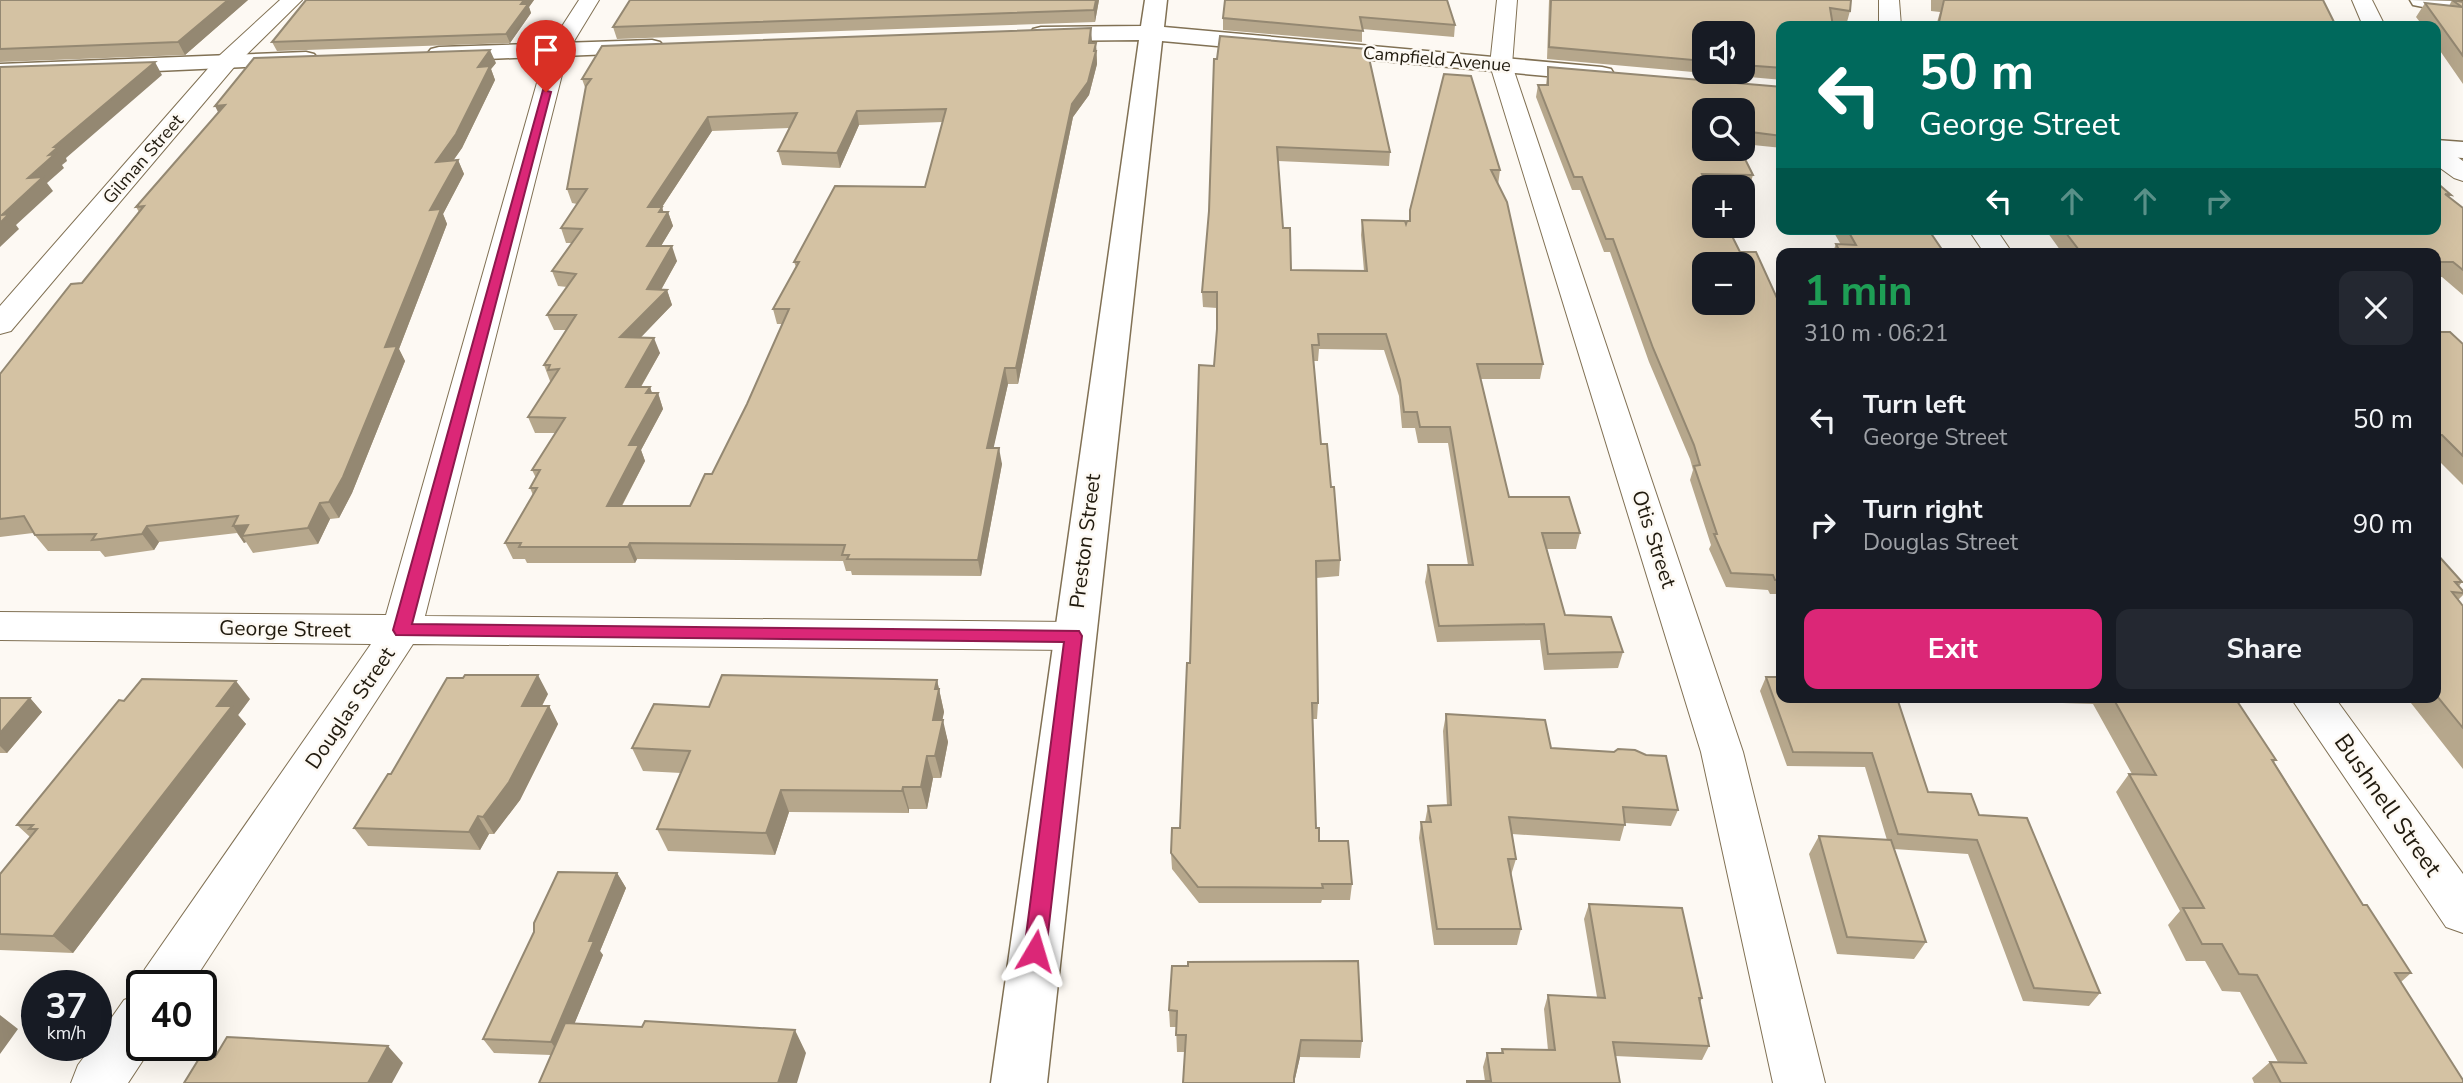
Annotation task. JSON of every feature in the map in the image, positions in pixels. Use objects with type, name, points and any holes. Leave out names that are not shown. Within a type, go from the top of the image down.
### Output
[{"type":"street","name":"Gilman Street","points":[[0,325],[227,61],[292,0]]},
{"type":"street","name":"Douglas Street","points":[[173,970],[402,630],[557,51],[589,0]]},
{"type":"street","name":"Otis Street","points":[[1507,0],[1501,65],[1722,752],[1799,1083]]},
{"type":"street","points":[[1889,0],[1890,21]]},
{"type":"street","points":[[2362,0],[2372,21]]},
{"type":"street","points":[[2421,0],[2463,8]]},
{"type":"street","name":"Campfield Avenue","points":[[1015,35],[1153,16],[1501,65],[1621,76]]},
{"type":"street","name":"Preston Street","points":[[1019,1083],[1073,636],[1153,16]]},
{"type":"street","points":[[420,55],[668,47]]},
{"type":"street","points":[[0,71],[323,58]]},
{"type":"street","points":[[2441,150],[2463,150]]},
{"type":"street","points":[[2441,154],[2463,173]]},
{"type":"street","name":"George Street","points":[[0,626],[1073,636]]},
{"type":"street","name":"Bushnell Street","points":[[2316,703],[2463,912]]},
{"type":"street","points":[[97,1083],[126,1040]]},
{"type":"building","points":[[0,0],[228,0],[178,42],[0,49]]},
{"type":"building","points":[[306,0],[524,0],[521,4],[528,4],[506,34],[272,42]]},
{"type":"building","points":[[630,0],[1096,0],[1094,10],[613,27]]},
{"type":"building","points":[[1225,0],[1447,0],[1455,25],[1360,17],[1363,31],[1223,18]]},
{"type":"building","points":[[1551,0],[1851,0],[1850,11],[1830,8],[1832,21],[1776,21],[1776,68],[1755,66],[1755,21],[1692,21],[1692,60],[1549,47]]},
{"type":"building","points":[[1944,0],[2323,0],[2334,21],[1939,21]]},
{"type":"building","points":[[2452,0],[2463,2],[2463,56],[2441,25],[2441,21],[2438,21],[2425,3],[2462,7]]},
{"type":"building","points":[[1091,28],[1089,43],[1096,43],[1096,51],[1088,82],[1072,104],[1016,368],[1005,368],[987,448],[999,448],[978,560],[847,559],[849,555],[842,555],[845,545],[630,543],[628,547],[519,547],[521,543],[505,543],[537,488],[530,488],[540,470],[532,470],[565,418],[528,417],[559,369],[548,370],[550,365],[544,365],[576,315],[547,315],[576,274],[552,271],[582,229],[561,228],[587,189],[567,189],[586,86],[591,79],[582,79],[602,46]],"holes":[[[946,109],[925,187],[835,186],[794,262],[799,262],[773,309],[789,309],[747,404],[712,474],[705,474],[690,506],[607,506],[639,445],[629,445],[658,393],[646,393],[650,387],[626,387],[654,338],[620,337],[667,290],[647,289],[672,246],[647,246],[668,212],[659,212],[662,207],[648,207],[708,117],[797,113],[778,151],[837,153],[857,111]]]},
{"type":"building","points":[[1220,36],[1367,49],[1390,152],[1277,147],[1283,228],[1290,228],[1291,270],[1367,271],[1362,220],[1405,221],[1406,224],[1410,221],[1410,210],[1444,74],[1471,76],[1500,170],[1491,170],[1507,202],[1543,364],[1477,364],[1509,497],[1569,497],[1580,533],[1542,533],[1565,615],[1611,617],[1623,652],[1548,654],[1544,624],[1439,626],[1428,565],[1473,565],[1450,427],[1420,427],[1417,412],[1404,412],[1400,380],[1386,334],[1318,334],[1319,345],[1312,345],[1321,444],[1327,444],[1331,487],[1334,487],[1340,560],[1316,561],[1318,703],[1312,703],[1316,828],[1319,828],[1319,841],[1348,841],[1352,884],[1322,884],[1323,888],[1198,887],[1171,853],[1172,828],[1180,828],[1187,663],[1190,663],[1199,365],[1214,366],[1217,329],[1217,292],[1202,292],[1209,211],[1214,59],[1217,59]]},
{"type":"building","points":[[490,50],[478,67],[490,66],[456,134],[436,162],[458,160],[430,210],[441,209],[385,347],[397,346],[343,477],[329,502],[320,503],[308,528],[242,536],[248,525],[233,526],[238,516],[147,526],[142,534],[92,540],[96,534],[35,535],[24,516],[0,519],[0,374],[71,284],[82,283],[144,206],[136,207],[225,105],[215,106],[254,58]]},
{"type":"building","points":[[155,62],[54,147],[58,147],[49,155],[55,154],[28,178],[43,177],[2,215],[9,214],[0,223],[0,67]]},
{"type":"building","points":[[1548,67],[1692,79],[1692,84],[1776,86],[1776,135],[1755,133],[1755,98],[1692,98],[1692,161],[1746,161],[1753,175],[1692,175],[1692,238],[1733,238],[1740,252],[1692,252],[1692,315],[1755,315],[1756,252],[1776,296],[1776,580],[1773,575],[1731,573],[1714,534],[1717,534],[1694,466],[1700,465],[1694,445],[1653,348],[1613,239],[1606,239],[1582,177],[1574,177],[1538,85],[1548,85]]},
{"type":"building","points":[[2441,186],[2451,195],[2445,194],[2463,208],[2463,270],[2453,262],[2441,262],[2441,248],[2077,248],[2068,235],[2441,235]]},
{"type":"building","points":[[1850,235],[1932,235],[1941,248],[1838,248],[1836,244],[1856,245]]},
{"type":"building","points":[[2441,332],[2450,332],[2463,344],[2463,456],[2442,435]]},
{"type":"building","points":[[2441,559],[2462,582],[2455,582],[2463,593],[2452,592],[2463,606],[2463,728],[2441,701]]},
{"type":"building","points":[[465,675],[538,675],[522,706],[549,706],[509,782],[483,817],[478,816],[469,832],[354,828],[388,774],[391,774],[447,678],[463,678]]},
{"type":"building","points":[[722,675],[937,680],[935,689],[939,689],[933,720],[943,720],[935,756],[927,756],[921,787],[903,787],[902,791],[781,790],[766,833],[657,829],[690,751],[632,748],[654,704],[709,707]]},
{"type":"building","points":[[1766,677],[1776,677],[1776,703],[1899,703],[1928,792],[1971,794],[1979,815],[2027,818],[2100,993],[2034,988],[1977,840],[1898,834],[1872,753],[1793,752]]},
{"type":"building","points":[[142,679],[236,681],[217,706],[232,706],[53,936],[0,934],[0,874],[37,829],[29,829],[33,825],[17,825],[119,700],[124,701]]},
{"type":"building","points":[[0,698],[30,698],[0,733]]},
{"type":"building","points":[[2116,703],[2238,703],[2276,760],[2272,760],[2363,905],[2367,905],[2411,973],[2395,973],[2463,1083],[2281,1083],[2270,1062],[2306,1063],[2257,975],[2239,974],[2222,944],[2202,944],[2183,908],[2204,908],[2129,774],[2156,775]]},
{"type":"building","points":[[1446,714],[1545,720],[1551,748],[1614,752],[1618,749],[1635,750],[1646,755],[1666,756],[1678,810],[1623,807],[1625,825],[1509,817],[1516,859],[1508,859],[1521,929],[1437,929],[1421,822],[1431,822],[1428,806],[1451,805]]},
{"type":"building","points":[[1819,836],[1891,840],[1926,942],[1847,937]]},
{"type":"building","points":[[558,872],[617,873],[589,941],[594,941],[551,1042],[483,1039],[534,932],[534,923]]},
{"type":"building","points":[[1589,904],[1682,908],[1702,998],[1699,998],[1709,1046],[1613,1042],[1620,1083],[1467,1083],[1491,1081],[1487,1053],[1503,1053],[1502,1049],[1555,1050],[1548,995],[1605,998]]},
{"type":"building","points":[[1358,961],[1362,1041],[1301,1040],[1294,1083],[1183,1083],[1186,1035],[1176,1035],[1177,1011],[1169,1010],[1172,966],[1188,966],[1188,962]]},
{"type":"building","points":[[645,1021],[795,1030],[778,1083],[539,1083],[565,1023],[642,1027]]},
{"type":"building","points":[[227,1037],[388,1046],[368,1083],[184,1083],[198,1061],[217,1061],[217,1054]]},
{"type":"route","points":[[546,92],[402,630],[1073,636],[1035,951]]}]
